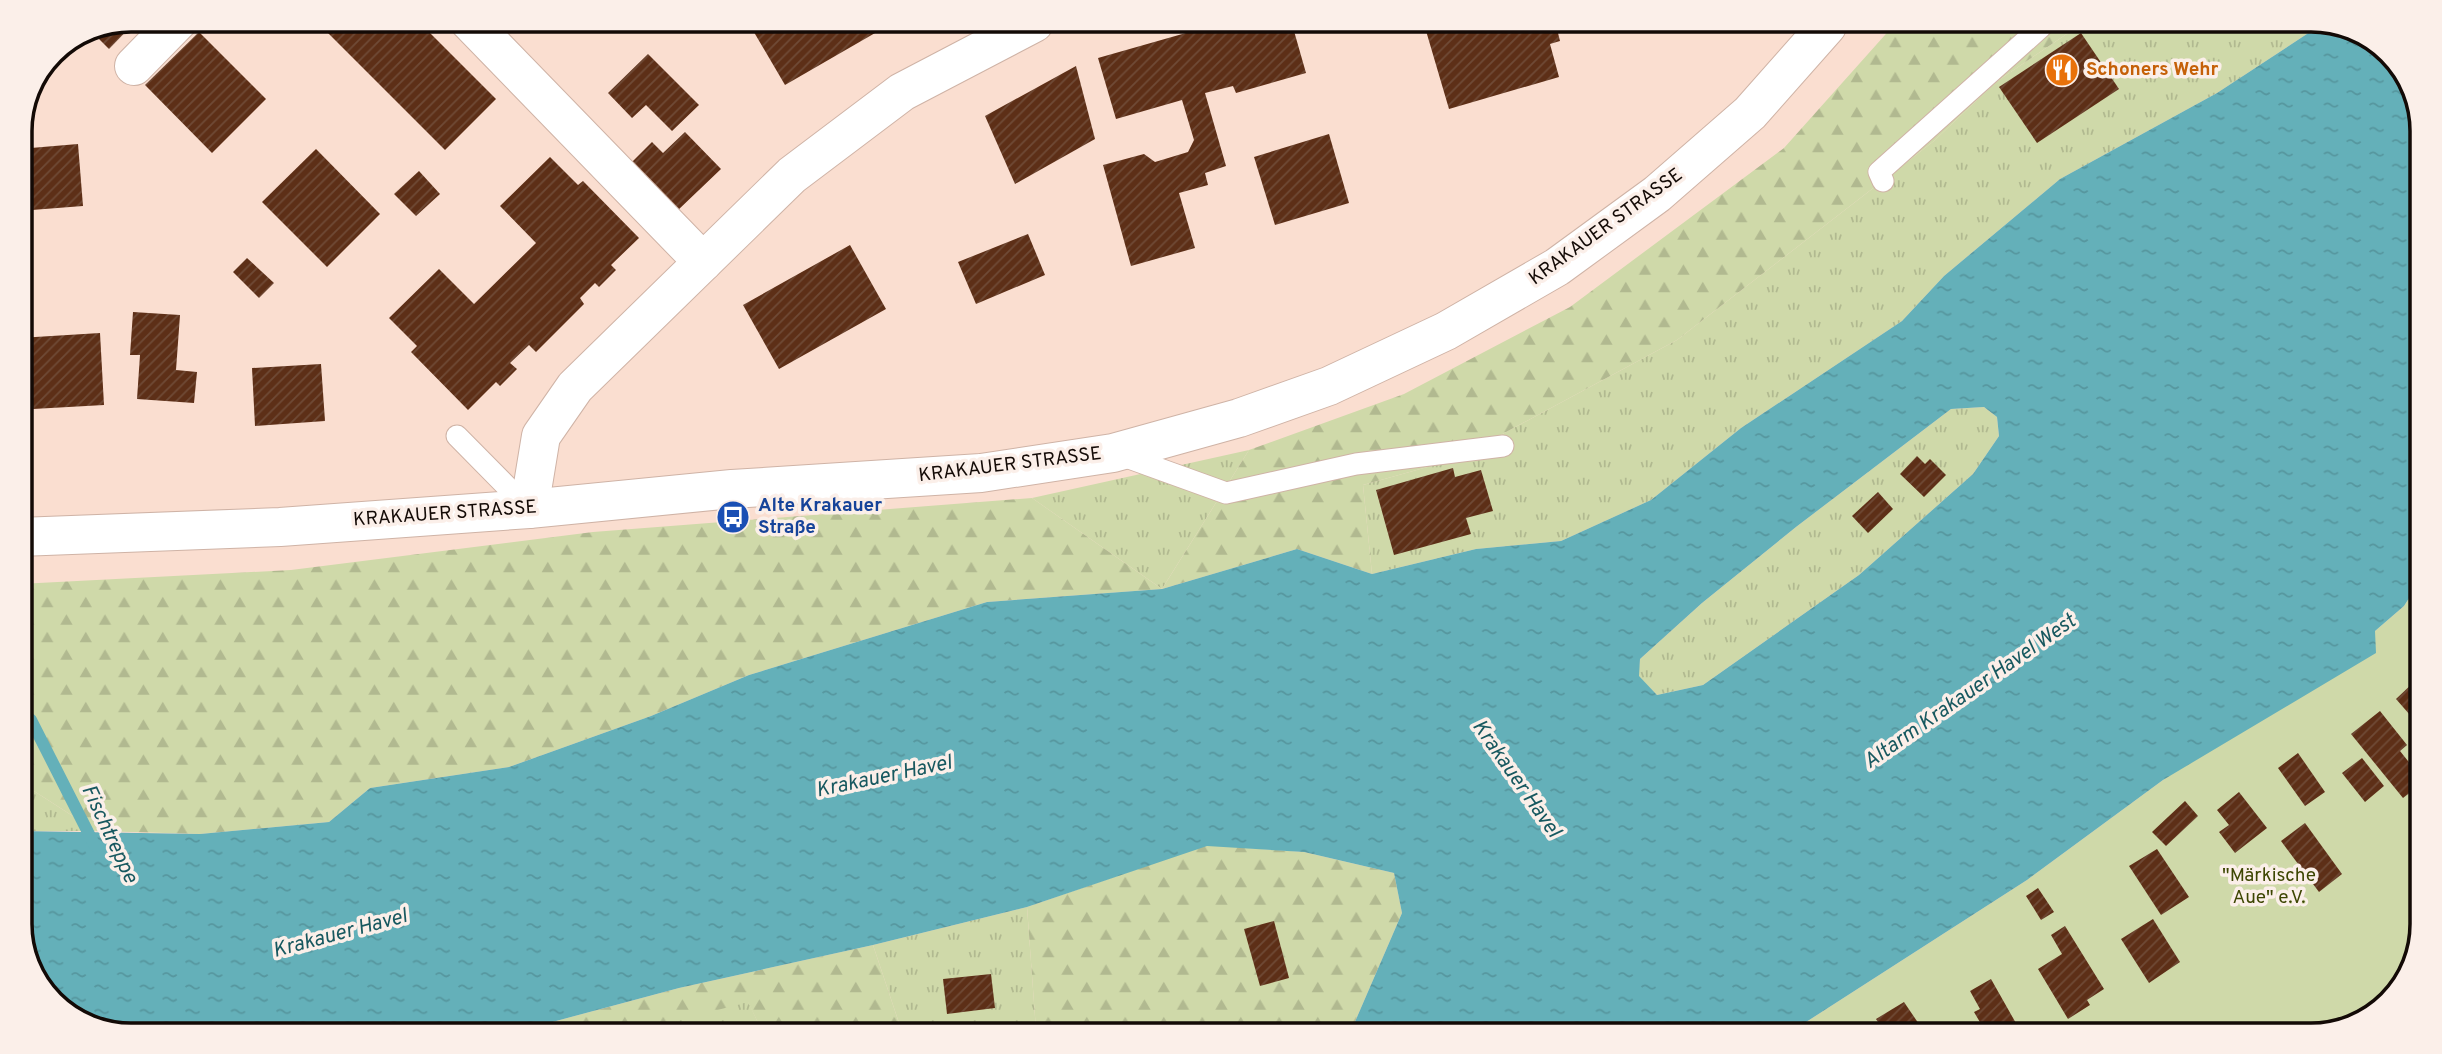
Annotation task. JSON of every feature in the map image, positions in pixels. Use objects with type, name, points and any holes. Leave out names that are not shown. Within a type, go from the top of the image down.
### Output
[{"type":"main road","points":[[134,66],[167,32]]},
{"type":"main road","points":[[481,32],[703,262]]},
{"type":"main road","points":[[529,509],[541,436],[575,387],[792,175],[902,92],[1017,32]]},
{"type":"main road","name":"KRAKAUER STRASSE","points":[[32,537],[280,527],[529,509],[732,489],[981,473],[1113,453],[1239,418],[1329,386],[1446,331],[1557,267],[1657,194],[1750,113],[1822,32]]},
{"type":"lane","points":[[1883,181],[1880,172],[2034,32]]},
{"type":"lane","points":[[457,436],[529,509]]},
{"type":"lane","points":[[1113,453],[1226,493],[1356,464],[1503,446]]},
{"type":"green space","points":[[1888,32],[2070,32],[1996,82],[1934,141],[1677,340],[1456,459],[1363,485],[1372,574],[1297,549],[1162,589],[1249,450],[1404,394],[1570,307],[1784,148]]},
{"type":"green space","points":[[2070,32],[2310,32],[2217,93],[2060,179],[1944,276],[1902,321],[1741,428],[1651,500],[1561,541],[1476,549],[1372,574],[1363,485],[1456,459],[1677,340],[1934,141],[1996,82]]},
{"type":"green space","points":[[1984,407],[1997,417],[1999,436],[1973,474],[1859,575],[1703,685],[1657,695],[1638,676],[1640,659],[1702,603],[1796,527],[1951,409]]},
{"type":"green space","points":[[1249,450],[1162,589],[1032,498]]},
{"type":"green space","points":[[1032,498],[1162,589],[987,602],[749,675],[651,716],[509,767],[370,788],[329,822],[200,834],[96,831],[32,790],[32,583],[291,570],[593,532]]},
{"type":"green space","name":"\"Märkische Aue\" e.V.","points":[[2410,597],[2409,943],[2403,961],[2390,984],[2366,1006],[2324,1022],[1806,1022],[2027,880],[2163,780],[2375,631],[2404,606]]},
{"type":"green space","points":[[32,790],[96,831],[32,831]]},
{"type":"green space","points":[[1207,845],[1304,852],[1394,873],[1402,913],[1355,1022],[1035,1022],[1027,907]]},
{"type":"green space","points":[[1027,907],[1035,1022],[899,1022],[873,945]]},
{"type":"green space","points":[[873,945],[899,1022],[758,1022],[748,1002],[672,1022],[552,1022],[679,988]]},
{"type":"green space","points":[[748,1001],[758,1022],[668,1022]]},
{"type":"water","points":[[2310,32],[2331,33],[2349,39],[2372,52],[2390,70],[2403,93],[2410,124],[2410,597],[2404,606],[2375,631],[2376,653],[2163,780],[2027,880],[1806,1022],[1355,1022],[1402,913],[1394,873],[1304,852],[1207,846],[1027,907],[679,988],[552,1022],[111,1021],[93,1015],[70,1002],[52,984],[37,955],[32,930],[32,831],[200,834],[329,822],[370,788],[509,767],[651,716],[749,675],[987,602],[1162,589],[1297,549],[1372,574],[1476,549],[1561,541],[1651,500],[1741,428],[1902,321],[1944,276],[2060,179],[2217,93]],"holes":[[[1984,407],[1997,417],[1999,436],[1973,474],[1859,575],[1703,685],[1657,695],[1639,676],[1640,659],[1702,603],[1796,527],[1951,409]]]},
{"type":"building","points":[[125,32],[109,49],[98,38]]},
{"type":"building","points":[[199,32],[266,99],[212,153],[145,85]]},
{"type":"building","points":[[327,32],[429,32],[496,99],[445,150]]},
{"type":"building","points":[[754,32],[877,32],[785,85]]},
{"type":"building","points":[[1189,32],[1294,32],[1306,73],[1236,93],[1233,86],[1205,93],[1226,166],[1205,173],[1208,185],[1179,193],[1195,248],[1131,266],[1103,165],[1144,154],[1155,162],[1188,152],[1194,140],[1182,100],[1116,119],[1098,58]]},
{"type":"building","points":[[1426,32],[1558,32],[1560,41],[1550,44],[1559,77],[1449,109]]},
{"type":"building","points":[[2081,33],[2119,89],[2037,143],[1999,87]]},
{"type":"building","points":[[648,54],[699,105],[672,131],[646,105],[632,118],[608,93]]},
{"type":"building","points":[[1076,66],[1095,139],[1015,184],[985,116]]},
{"type":"building","points":[[685,132],[721,169],[677,211],[630,164],[652,142],[663,153]]},
{"type":"building","points":[[1329,134],[1349,203],[1275,225],[1254,157]]},
{"type":"building","points":[[78,144],[83,206],[32,210],[32,148]]},
{"type":"building","points":[[316,149],[380,214],[327,267],[262,202]]},
{"type":"building","points":[[550,157],[578,185],[583,181],[639,238],[611,265],[616,270],[599,287],[595,283],[580,298],[584,304],[536,352],[529,345],[510,363],[517,369],[500,386],[496,382],[468,410],[411,352],[417,346],[389,318],[439,269],[474,304],[536,243],[500,206]]},
{"type":"building","points":[[419,171],[440,194],[416,216],[394,194]]},
{"type":"building","points":[[1028,234],[1045,275],[976,304],[958,262]]},
{"type":"building","points":[[850,245],[886,309],[779,369],[743,305]]},
{"type":"building","points":[[247,258],[274,283],[259,298],[233,272]]},
{"type":"building","points":[[133,312],[180,315],[176,370],[197,372],[194,403],[137,399],[140,355],[130,355]]},
{"type":"building","points":[[100,333],[104,405],[33,409],[32,337]]},
{"type":"building","points":[[321,364],[325,421],[255,426],[252,368]]},
{"type":"building","points":[[1917,456],[1925,464],[1930,459],[1946,475],[1924,497],[1900,474]]},
{"type":"building","points":[[1453,468],[1455,477],[1481,470],[1493,511],[1466,518],[1471,534],[1394,555],[1376,490]]},
{"type":"building","points":[[1878,492],[1893,509],[1868,533],[1852,516]]},
{"type":"building","points":[[2410,686],[2410,715],[2396,699]]},
{"type":"building","points":[[2380,711],[2407,745],[2400,751],[2410,764],[2410,793],[2403,798],[2351,734]]},
{"type":"building","points":[[2298,753],[2325,792],[2305,806],[2278,768]]},
{"type":"building","points":[[2362,758],[2384,786],[2365,802],[2342,773]]},
{"type":"building","points":[[2239,792],[2267,828],[2235,853],[2219,832],[2229,825],[2217,810]]},
{"type":"building","points":[[2185,801],[2198,816],[2166,846],[2152,832]]},
{"type":"building","points":[[2305,823],[2342,874],[2319,892],[2281,841]]},
{"type":"building","points":[[2157,849],[2189,897],[2161,915],[2129,866]]},
{"type":"building","points":[[2038,888],[2054,912],[2041,920],[2026,896]]},
{"type":"building","points":[[2153,919],[2180,962],[2149,983],[2121,939]]},
{"type":"building","points":[[1274,921],[1289,978],[1260,986],[1244,929]]},
{"type":"building","points":[[2065,926],[2104,989],[2087,1000],[2090,1005],[2068,1019],[2038,969],[2062,954],[2051,935]]},
{"type":"building","points":[[991,974],[995,1008],[947,1014],[943,979]]},
{"type":"building","points":[[1991,979],[2015,1022],[1980,1022],[1974,1012],[1980,1009],[1970,991]]},
{"type":"building","points":[[1904,1002],[1918,1022],[1878,1022],[1876,1019]]},
{"type":"waterway","name":"Fischtreppe","points":[[32,722],[95,846]]},
{"type":"place","name":"Schoners Wehr","points":[[2062,70]]},
{"type":"place","name":"Alte Krakauer Straße","points":[[733,517]]},
{"type":"water label","name":"Altarm Krakauer Havel West","points":[[1970,692]]},
{"type":"water label","name":"Krakauer Havel","points":[[884,777]]},
{"type":"water label","name":"Krakauer Havel","points":[[1516,779]]},
{"type":"water label","name":"Krakauer Havel","points":[[340,934]]}]
